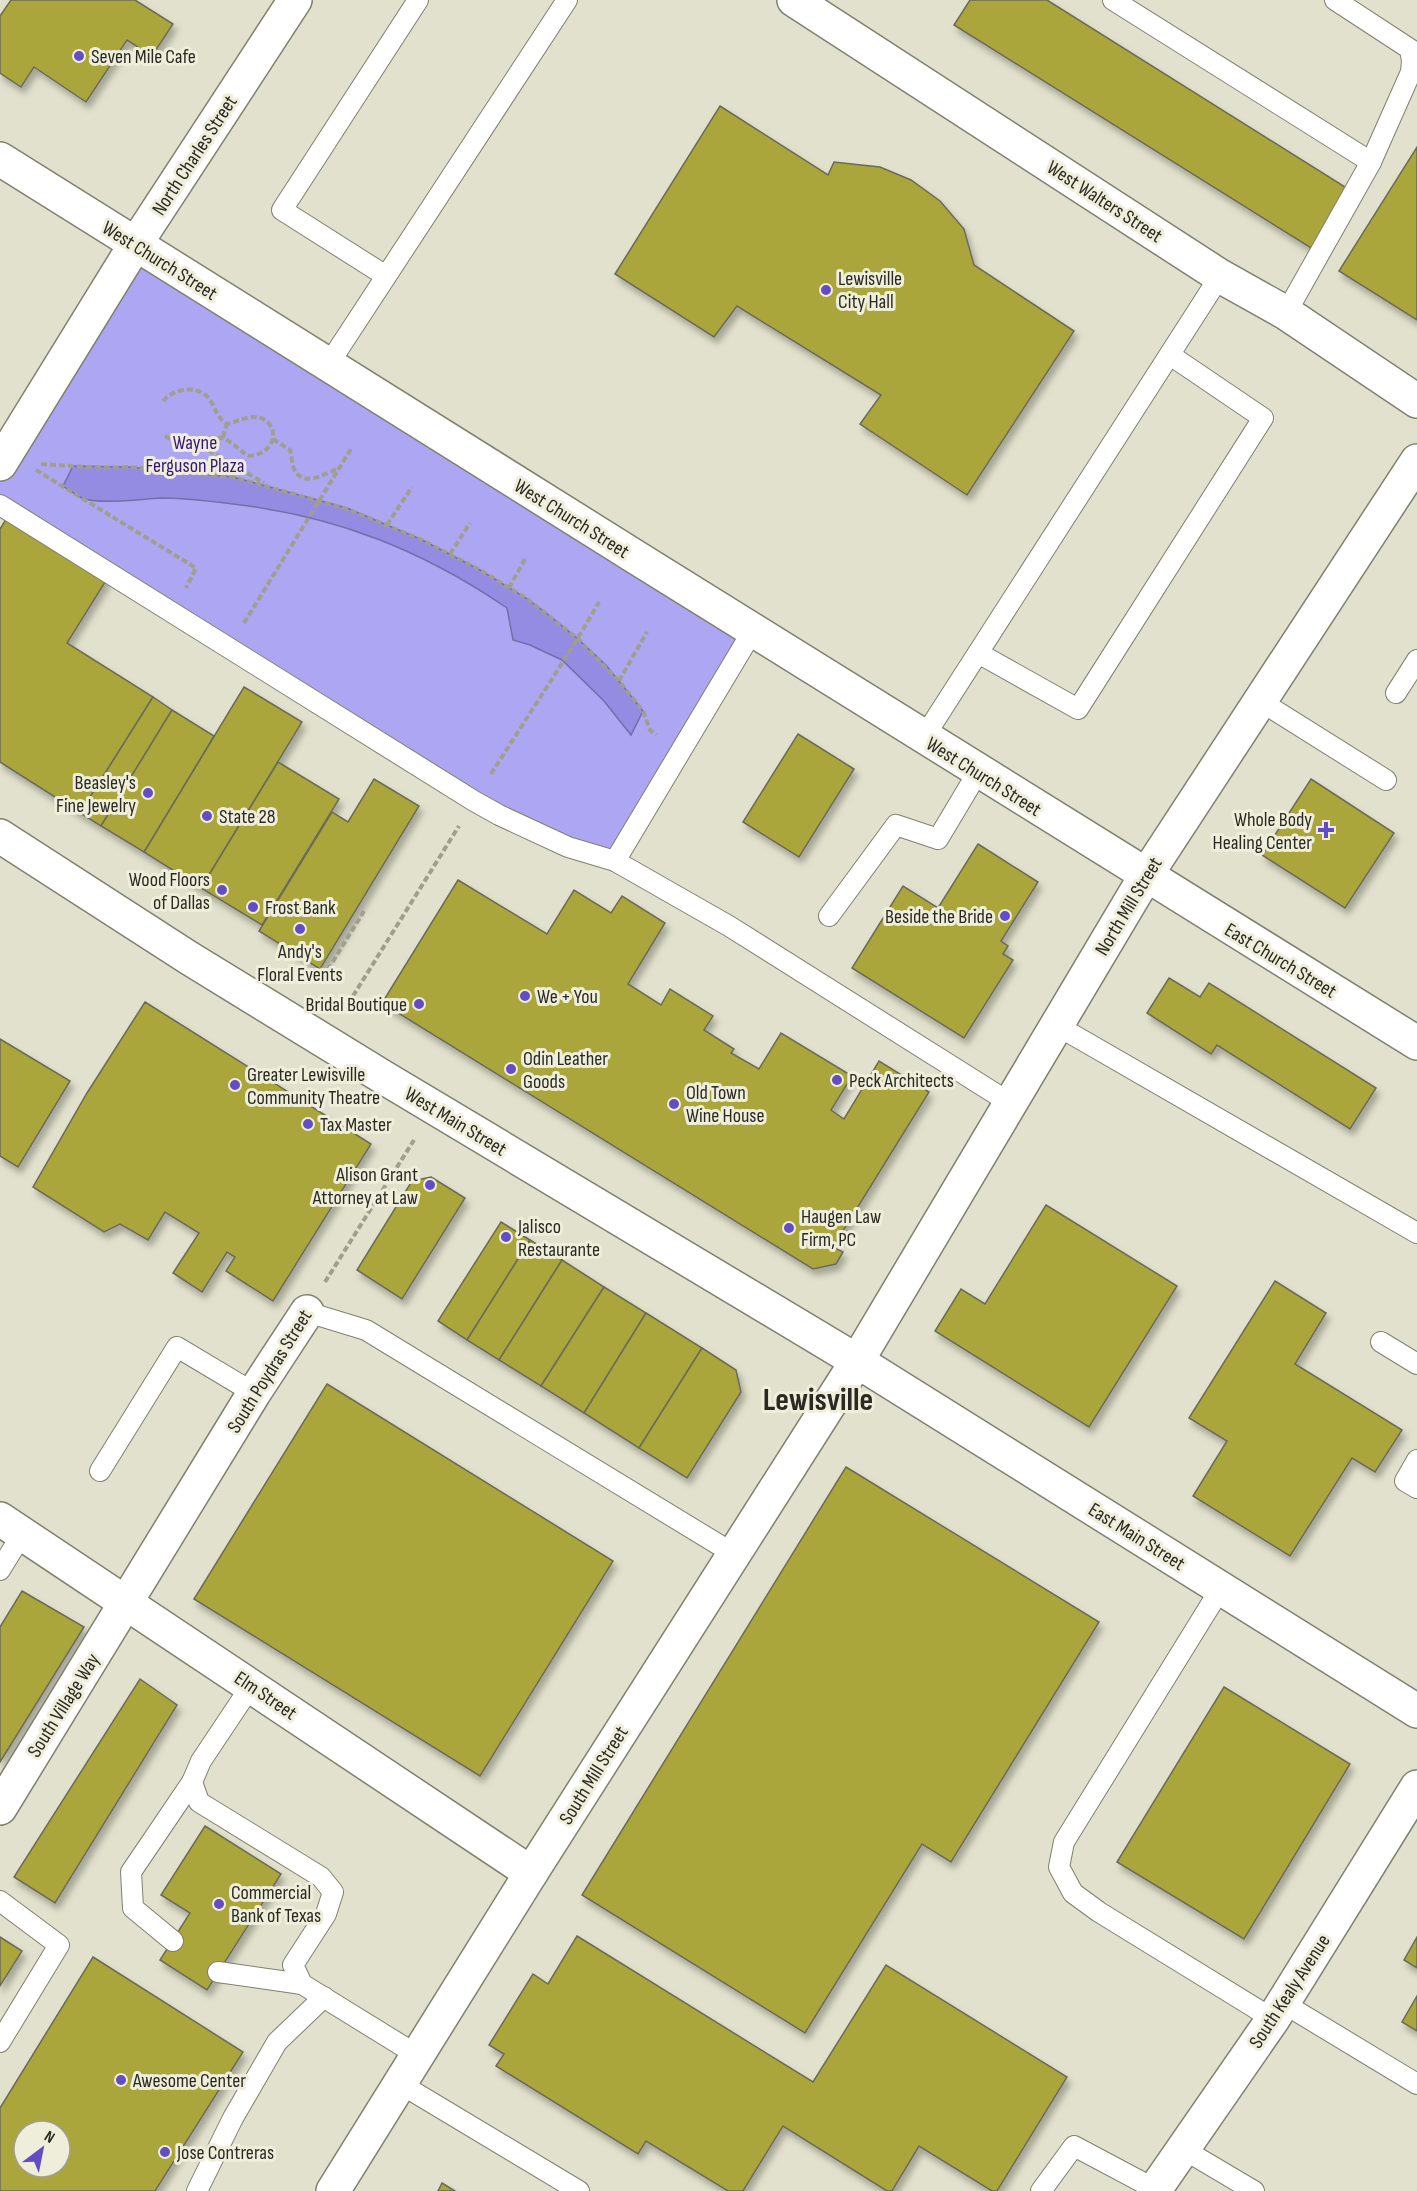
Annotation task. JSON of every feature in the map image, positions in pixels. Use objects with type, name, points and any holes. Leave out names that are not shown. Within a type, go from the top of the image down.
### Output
[{"type":"main road","name":"West Walters Street","points":[[794,0],[1221,276],[1286,313],[1417,401]]},
{"type":"main road","name":"North Charles Street","points":[[10,459],[135,245],[293,1]]},
{"type":"main road","name":"West Church Street","points":[[0,159],[1145,877]]},
{"type":"main road","name":"North Mill Street","points":[[856,1361],[1145,877],[1417,461]]},
{"type":"main road","name":"West Main Street","points":[[0,836],[189,958],[382,1077],[856,1361]]},
{"type":"main road","name":"East Church Street","points":[[1145,877],[1417,1043]]},
{"type":"main road","name":"South Poydras Street","points":[[126,1602],[254,1393],[307,1312]]},
{"type":"main road","name":"South Mill Street","points":[[333,2191],[531,1873],[856,1361]]},
{"type":"main road","name":"East Main Street","points":[[856,1361],[1417,1711]]},
{"type":"main road","name":"Elm Street","points":[[11,1527],[531,1873]]},
{"type":"main road","name":"South Village Way","points":[[0,1808],[126,1602]]},
{"type":"main road","name":"South Kealy Avenue","points":[[1155,2190],[1278,2011],[1417,1787]]},
{"type":"lane","points":[[386,276],[282,210],[418,0]]},
{"type":"lane","points":[[328,365],[567,0]]},
{"type":"lane","points":[[1113,0],[1371,162]]},
{"type":"lane","points":[[1286,313],[1371,162],[1411,72],[1410,49],[1335,0]]},
{"type":"lane","points":[[924,737],[1221,276]]},
{"type":"lane","points":[[978,653],[1078,709],[1263,418],[1170,355]]},
{"type":"lane","points":[[0,505],[499,815],[568,847],[615,861],[729,926],[1010,1103]]},
{"type":"lane","points":[[615,861],[752,632]]},
{"type":"lane","points":[[1396,693],[1417,660]]},
{"type":"lane","points":[[1260,701],[1386,780]]},
{"type":"lane","points":[[829,916],[896,825],[938,838],[978,772]]},
{"type":"lane","points":[[1056,1025],[1417,1233]]},
{"type":"lane","points":[[307,1312],[366,1329],[734,1554]]},
{"type":"lane","points":[[1381,1342],[1417,1364]]},
{"type":"lane","points":[[100,1471],[177,1347],[254,1393]]},
{"type":"lane","points":[[1417,1460],[1405,1481],[1417,1488]]},
{"type":"lane","points":[[0,1570],[11,1527]]},
{"type":"lane","points":[[1221,1588],[1064,1842],[1059,1867],[1073,1893],[1099,1912],[1278,2011],[1417,2084]]},
{"type":"lane","points":[[172,1941],[133,1908],[131,1872],[192,1782],[201,1761],[251,1686]]},
{"type":"lane","points":[[192,1782],[200,1802],[321,1876],[333,1892],[326,1914],[293,1965],[302,1984]]},
{"type":"lane","points":[[0,1901],[59,1945],[0,2042]]},
{"type":"lane","points":[[218,1972],[302,1984],[417,2055]]},
{"type":"lane","points":[[197,2191],[233,2118],[277,2042],[324,1997]]},
{"type":"lane","points":[[399,2083],[579,2191]]},
{"type":"lane","points":[[1041,2191],[1074,2146],[1155,2190]]},
{"type":"lane","points":[[1183,2149],[1254,2191]]},
{"type":"path","points":[[163,401],[175,392],[198,391],[209,398],[221,420],[227,424]]},
{"type":"path","points":[[165,436],[176,442],[195,442],[223,437],[248,456],[260,455],[269,449],[273,439],[272,429],[266,420],[257,417],[246,418],[227,424]]},
{"type":"path","points":[[223,437],[227,424]]},
{"type":"path","points":[[273,439],[290,450],[294,469],[307,480],[339,468]]},
{"type":"path","points":[[195,442],[268,486]]},
{"type":"path","points":[[230,647],[351,449]]},
{"type":"path","points":[[10,459],[233,477],[319,501],[387,525],[450,554],[526,598],[578,639],[619,681],[643,711],[650,730],[657,736]]},
{"type":"path","points":[[10,459],[196,568],[185,587],[193,592]]},
{"type":"path","points":[[387,525],[412,486]]},
{"type":"path","points":[[450,554],[470,523]]},
{"type":"path","points":[[509,588],[526,557]]},
{"type":"path","points":[[481,769],[491,774],[562,660],[578,639],[599,602]]},
{"type":"path","points":[[238,620],[253,630]]},
{"type":"path","points":[[619,681],[647,632]]},
{"type":"path","points":[[353,996],[465,817]]},
{"type":"path","points":[[320,969],[327,971],[364,911]]},
{"type":"path","name":"South Poydras Street","points":[[307,1312],[414,1140]]},
{"type":"green space","name":"Wayne Ferguson Plaza","points":[[135,245],[752,632],[615,861],[568,847],[0,505],[0,464]]},
{"type":"shaded area","points":[[73,466],[129,467],[233,477],[347,508],[420,539],[480,570],[526,598],[550,616],[606,665],[643,711],[631,735],[604,701],[562,660],[513,640],[507,608],[475,587],[410,553],[343,527],[271,510],[224,503],[160,498],[89,500],[63,486]]},
{"type":"building","points":[[11,0],[135,0],[173,24],[152,56],[127,40],[86,102],[34,67],[21,87],[0,73],[0,16]]},
{"type":"building","points":[[970,0],[1047,0],[1353,192],[1316,251],[954,25]]},
{"type":"building","name":"Lewisville City Hall","points":[[720,106],[828,175],[834,162],[880,167],[911,180],[940,201],[964,229],[974,265],[1074,331],[967,495],[860,424],[881,395],[737,306],[714,337],[615,274]]},
{"type":"building","points":[[1417,147],[1417,320],[1339,271]]},
{"type":"building","points":[[8,516],[107,579],[67,643],[153,697],[80,813],[0,762],[0,529]]},
{"type":"building","points":[[244,687],[302,722],[201,888],[144,852]]},
{"type":"building","points":[[153,697],[172,710],[101,826],[80,813]]},
{"type":"building","points":[[172,710],[214,736],[144,852],[101,826]]},
{"type":"building","points":[[798,734],[854,769],[799,857],[743,822]]},
{"type":"building","points":[[278,762],[339,799],[262,925],[201,888]]},
{"type":"building","points":[[374,779],[419,806],[320,969],[259,931],[332,812],[348,822]]},
{"type":"building","points":[[1311,779],[1394,833],[1345,908],[1262,855]]},
{"type":"building","points":[[978,844],[1038,882],[1001,941],[1008,946],[1003,954],[1013,960],[964,1038],[852,968],[903,886],[938,908]]},
{"type":"building","points":[[458,880],[547,934],[574,890],[611,913],[622,896],[665,923],[628,984],[661,1005],[670,989],[713,1016],[704,1030],[734,1049],[731,1053],[759,1069],[781,1033],[852,1076],[831,1110],[844,1119],[879,1061],[929,1092],[833,1247],[843,1252],[836,1264],[813,1269],[382,1003]]},
{"type":"building","points":[[1169,978],[1200,997],[1209,983],[1376,1088],[1350,1129],[1217,1045],[1211,1054],[1147,1013]]},
{"type":"building","points":[[145,1002],[371,1144],[273,1301],[226,1271],[235,1257],[227,1252],[202,1292],[173,1273],[199,1233],[165,1212],[148,1240],[120,1224],[104,1232],[33,1187],[87,1093]]},
{"type":"building","points":[[0,1039],[70,1081],[18,1167],[0,1156]]},
{"type":"building","points":[[431,1177],[465,1198],[402,1299],[357,1270],[412,1181]]},
{"type":"building","points":[[1046,1205],[1177,1286],[1089,1427],[935,1331],[961,1289],[985,1304]]},
{"type":"building","points":[[501,1222],[530,1240],[467,1340],[438,1321]]},
{"type":"building","points":[[530,1240],[562,1260],[499,1360],[467,1340]]},
{"type":"building","points":[[562,1260],[604,1287],[541,1386],[499,1360]]},
{"type":"building","points":[[1275,1281],[1326,1313],[1295,1364],[1402,1430],[1375,1472],[1352,1458],[1290,1556],[1193,1496],[1227,1441],[1189,1418]]},
{"type":"building","points":[[604,1287],[646,1313],[584,1413],[541,1386]]},
{"type":"building","points":[[646,1313],[702,1348],[639,1448],[584,1413]]},
{"type":"building","points":[[702,1348],[736,1370],[741,1392],[687,1478],[639,1448]]},
{"type":"building","points":[[327,1384],[613,1561],[480,1776],[194,1599]]},
{"type":"building","points":[[846,1467],[1099,1622],[951,1862],[922,1844],[805,2033],[582,1895]]},
{"type":"building","points":[[22,1591],[84,1627],[0,1762],[0,1627]]},
{"type":"building","points":[[140,1679],[177,1705],[55,1903],[14,1877]]},
{"type":"building","points":[[1224,1687],[1350,1764],[1244,1939],[1117,1862]]},
{"type":"building","name":"Commercial Bank of Texas","points":[[205,1826],[281,1874],[207,1990],[160,1960],[190,1913],[161,1895]]},
{"type":"building","points":[[577,1936],[813,2082],[886,1965],[1067,2077],[997,2191],[992,2191],[919,2146],[892,2191],[887,2191],[783,2126],[743,2191],[728,2191],[646,2141],[638,2154],[496,2066],[504,2054],[489,2045],[533,1974],[548,1984]]},
{"type":"building","points":[[0,1937],[22,1951],[0,1986]]},
{"type":"building","points":[[1417,1937],[1417,1968],[1404,1960]]},
{"type":"building","name":"Awesome Center","points":[[93,1957],[243,2052],[155,2191],[0,2191],[0,2108]]},
{"type":"building","points":[[1417,1996],[1417,2031],[1402,2022]]},
{"type":"building","points":[[442,2183],[455,2191],[438,2191]]},
{"type":"place","name":"Seven Mile Cafe","points":[[79,56]]},
{"type":"place","name":"Lewisville City Hall","points":[[826,290]]},
{"type":"place","name":"Beasley's Fine Jewelry","points":[[148,793]]},
{"type":"place","name":"State 28","points":[[207,816]]},
{"type":"place","name":"Whole Body Healing Center","points":[[1326,830]]},
{"type":"place","name":"Wood Floors of Dallas","points":[[222,890]]},
{"type":"place","name":"Frost Bank","points":[[253,907]]},
{"type":"place","name":"Beside the Bride","points":[[1005,916]]},
{"type":"place","name":"Andy's Floral Events","points":[[300,929]]},
{"type":"place","name":"We + You","points":[[525,996]]},
{"type":"place","name":"Bridal Boutique","points":[[419,1004]]},
{"type":"place","name":"Odin Leather Goods","points":[[511,1069]]},
{"type":"place","name":"Peck Architects","points":[[837,1080]]},
{"type":"place","name":"Greater Lewisville Community Theatre","points":[[235,1085]]},
{"type":"place","name":"Old Town Wine House","points":[[674,1104]]},
{"type":"place","name":"Tax Master","points":[[308,1124]]},
{"type":"place","name":"Alison Grant Attorney at Law","points":[[430,1185]]},
{"type":"place","name":"Haugen Law Firm, PC","points":[[789,1228]]},
{"type":"place","name":"Jalisco Restaurante","points":[[506,1237]]},
{"type":"place","name":"Commercial Bank of Texas","points":[[219,1904]]},
{"type":"place","name":"Awesome Center","points":[[121,2080]]},
{"type":"place","name":"Jose Contreras","points":[[165,2152]]},
{"type":"district","name":"Lewisville","points":[[818,1399]]}]
